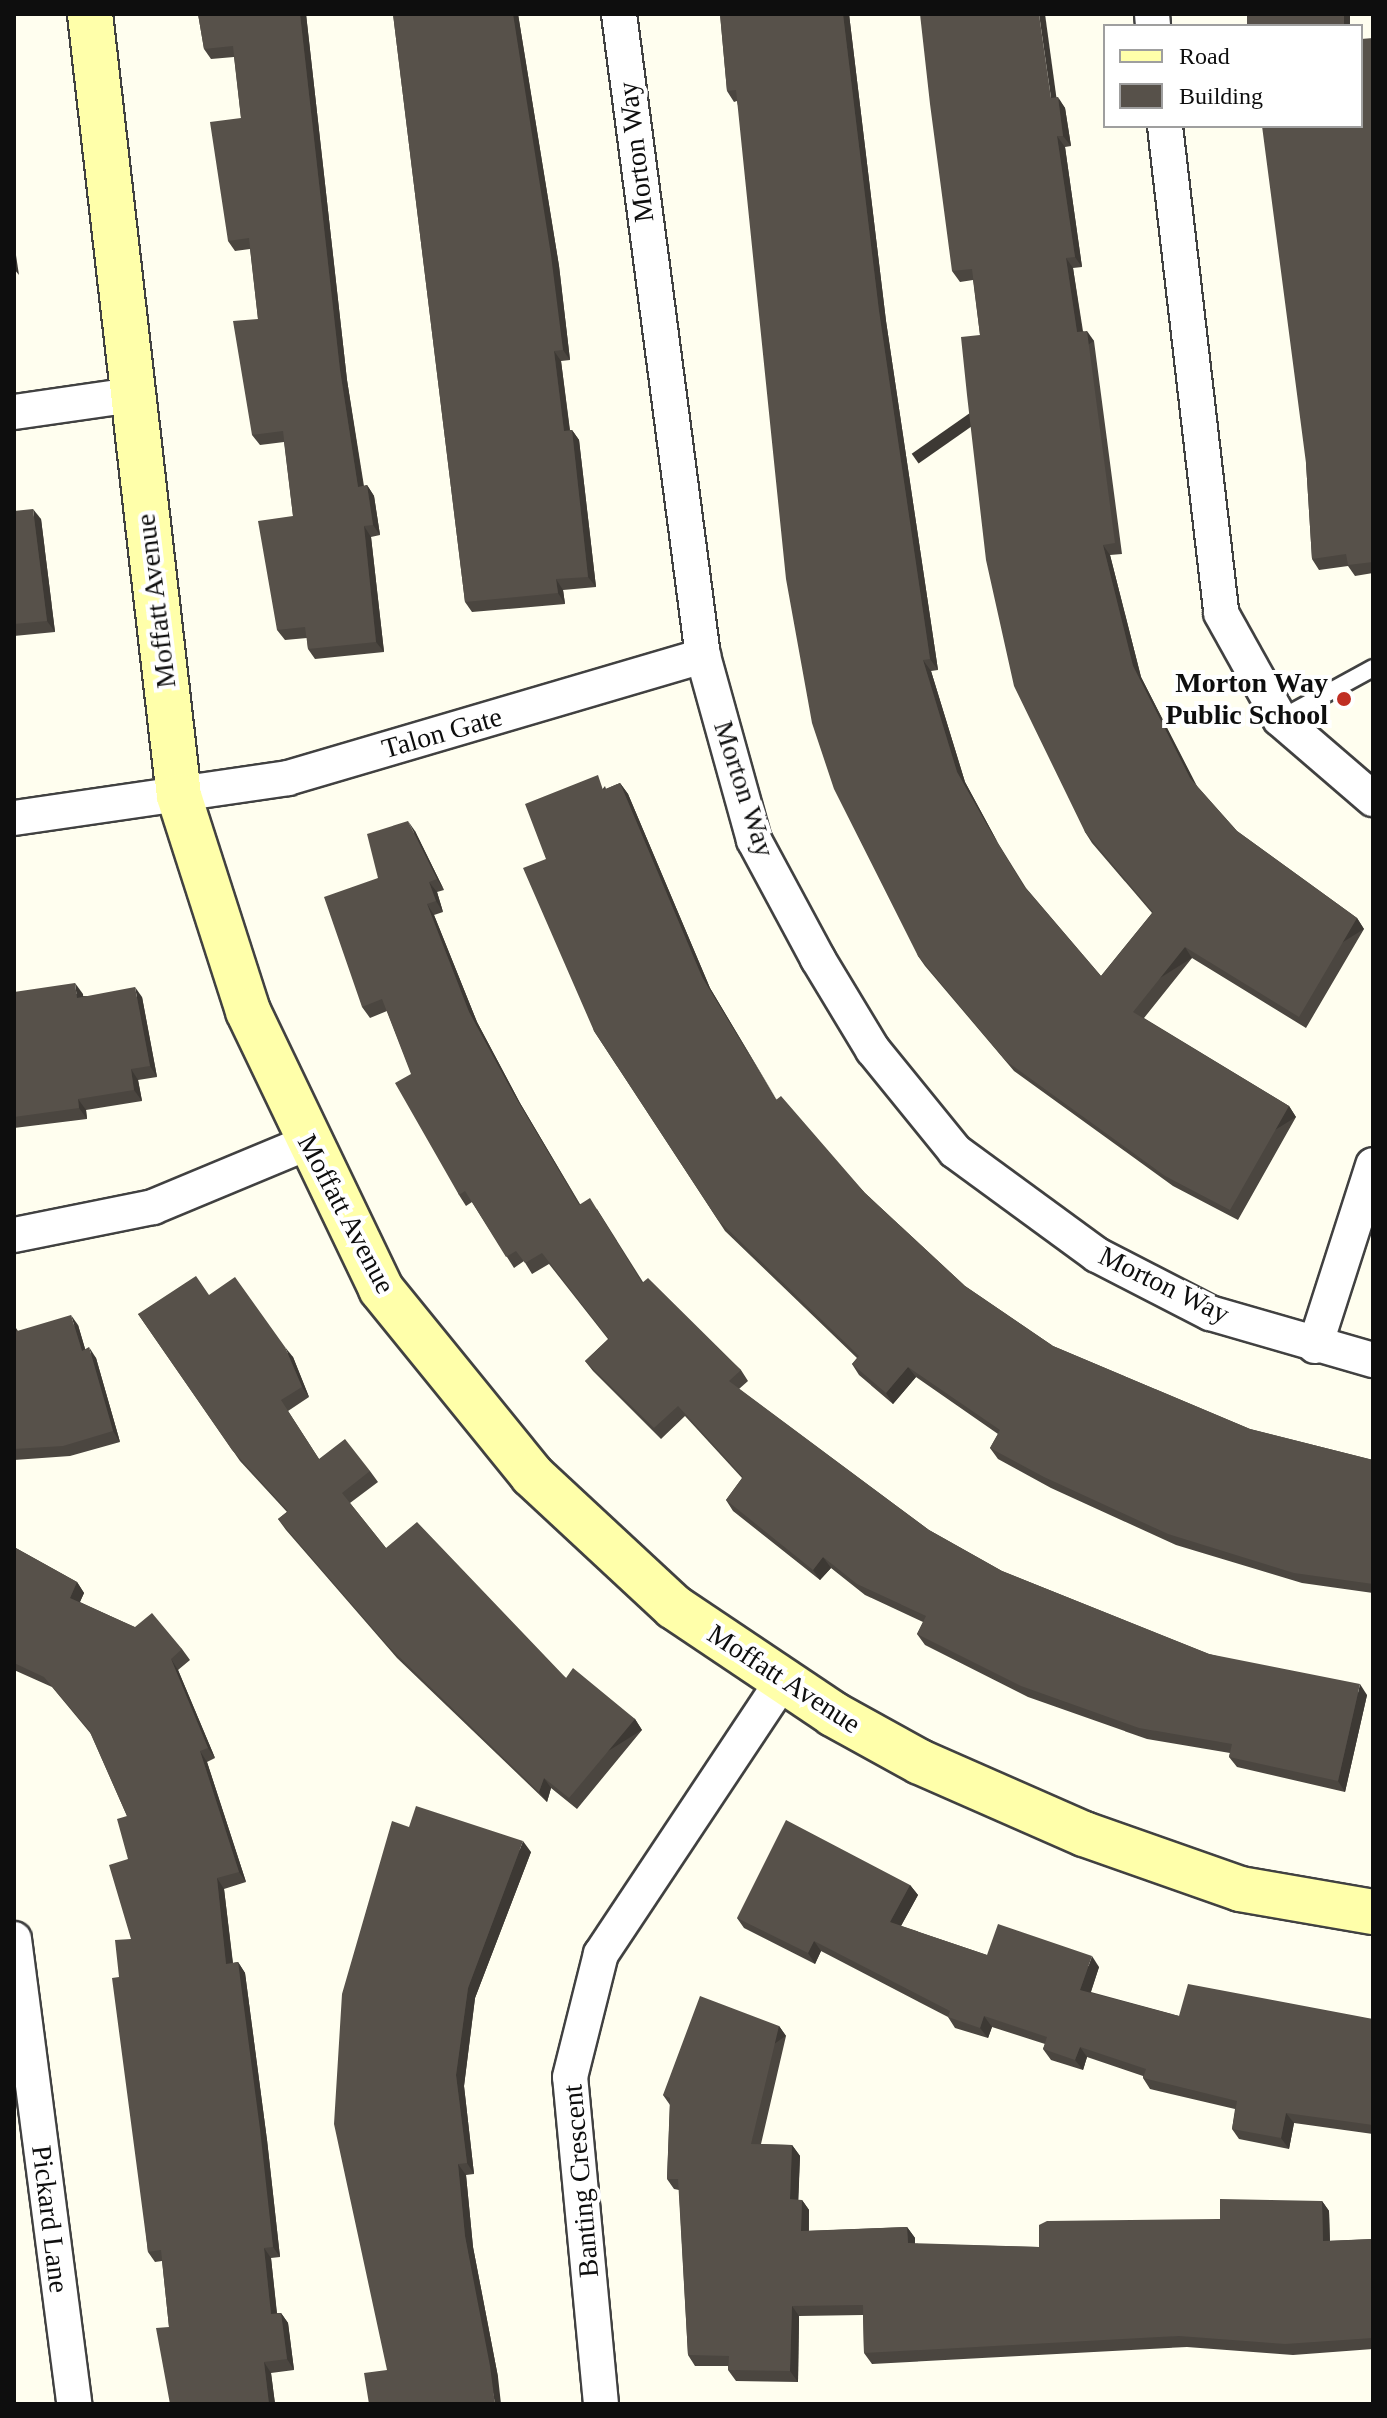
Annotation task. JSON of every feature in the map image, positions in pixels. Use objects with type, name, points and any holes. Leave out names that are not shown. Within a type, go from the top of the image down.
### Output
[{"type":"street","name":"Moffatt Avenue","points":[[90,14],[179,796],[248,1011],[307,1143],[381,1289],[532,1475],[674,1607],[783,1680],[920,1762],[1084,1834],[1240,1889],[1373,1912]]},
{"type":"street","name":"Morton Way","points":[[619,14],[703,656],[754,840],[873,1050],[955,1151],[1097,1255],[1210,1313],[1315,1346],[1373,1360]]},
{"type":"street","points":[[1165,128],[1221,613],[1280,719],[1373,799]]},
{"type":"street","points":[[14,412],[132,395]]},
{"type":"street","name":"Talon Gate","points":[[14,818],[288,778],[703,656]]},
{"type":"street","points":[[14,1235],[153,1207],[307,1143]]},
{"type":"street","points":[[1315,1346],[1373,1165]]},
{"type":"street","name":"Banting Crescent","points":[[601,2404],[570,2077],[601,1954],[783,1680]]},
{"type":"street","name":"Pickard Lane","points":[[14,1939],[74,2404]]},
{"type":"lane","points":[[1280,719],[1373,668]]},
{"type":"building","points":[[198,14],[300,14],[340,370],[358,487],[367,485],[373,525],[364,526],[376,642],[308,649],[305,627],[277,630],[258,521],[293,516],[283,431],[252,435],[233,321],[258,319],[249,238],[228,241],[210,122],[241,118],[233,46],[204,49]]},
{"type":"building","points":[[393,14],[513,14],[551,255],[563,350],[554,351],[564,431],[572,430],[588,577],[556,579],[558,593],[465,602]]},
{"type":"building","points":[[720,14],[843,14],[879,311],[930,659],[923,660],[957,772],[1023,885],[1101,976],[1153,912],[1085,832],[1014,686],[986,560],[961,337],[980,335],[972,269],[952,271],[920,14],[1039,14],[1051,98],[1058,97],[1063,136],[1057,136],[1075,257],[1066,258],[1077,332],[1087,331],[1115,543],[1103,545],[1133,666],[1190,778],[1237,831],[1357,918],[1299,1017],[1185,947],[1133,1012],[1289,1106],[1230,1210],[1165,1176],[1006,1061],[918,956],[834,789],[812,723],[786,579],[736,90],[727,91]]},
{"type":"building","points":[[1247,14],[1344,14],[1344,24],[1247,24]]},
{"type":"building","points":[[1373,38],[1373,562],[1348,565],[1346,554],[1312,559],[1306,463],[1262,128],[1363,128],[1363,39]]},
{"type":"building","points":[[33,509],[47,621],[14,624],[14,511]]},
{"type":"building","points":[[598,775],[603,790],[620,783],[702,977],[776,1100],[781,1096],[865,1193],[965,1286],[1053,1346],[1250,1429],[1373,1460],[1373,1584],[1294,1573],[1168,1534],[1044,1477],[990,1448],[1000,1430],[908,1367],[886,1393],[852,1364],[859,1356],[718,1220],[594,1031],[523,868],[546,859],[525,804]]},
{"type":"building","points":[[408,821],[437,879],[429,882],[436,901],[427,904],[469,1012],[513,1093],[579,1205],[590,1198],[642,1283],[648,1278],[741,1370],[729,1381],[929,1530],[1002,1571],[1209,1654],[1360,1684],[1338,1781],[1229,1757],[1232,1744],[1139,1728],[1021,1686],[917,1634],[926,1616],[857,1584],[823,1557],[813,1570],[726,1500],[743,1477],[678,1406],[654,1428],[585,1361],[609,1339],[542,1253],[525,1263],[516,1251],[506,1257],[465,1191],[459,1195],[395,1083],[411,1074],[382,999],[362,1007],[324,897],[378,878],[367,834]]},
{"type":"building","points":[[75,983],[77,998],[135,987],[150,1066],[131,1069],[134,1090],[78,1099],[79,1108],[14,1117],[14,992]]},
{"type":"building","points":[[196,1276],[209,1295],[235,1277],[285,1347],[302,1387],[281,1400],[319,1459],[345,1439],[370,1471],[342,1493],[386,1548],[417,1522],[566,1678],[573,1668],[635,1719],[569,1798],[544,1778],[539,1792],[389,1647],[278,1519],[288,1511],[232,1450],[138,1314]]},
{"type":"building","points":[[71,1315],[82,1351],[89,1347],[113,1431],[63,1446],[14,1449],[14,1332]]},
{"type":"building","points":[[14,1547],[77,1582],[70,1598],[135,1627],[152,1613],[182,1649],[171,1659],[208,1748],[200,1751],[239,1872],[217,1878],[226,1964],[238,1962],[260,2129],[273,2247],[264,2248],[271,2314],[281,2313],[287,2359],[264,2362],[269,2404],[170,2404],[156,2328],[169,2327],[161,2250],[148,2252],[112,1978],[119,1977],[115,1940],[131,1939],[109,1865],[128,1859],[117,1819],[127,1816],[89,1730],[44,1677],[14,1663]]},
{"type":"building","points":[[416,1806],[523,1841],[468,1988],[456,2075],[467,2163],[458,2164],[465,2236],[495,2404],[369,2404],[364,2373],[387,2370],[334,2124],[342,1994],[392,1821],[409,1827]]},
{"type":"building","points":[[786,1820],[910,1885],[890,1922],[987,1955],[998,1924],[1092,1956],[1080,1990],[1179,2016],[1188,1984],[1373,2019],[1373,2125],[1286,2113],[1281,2138],[1232,2129],[1237,2101],[1143,2078],[1146,2069],[1080,2047],[1075,2060],[1043,2049],[1047,2037],[984,2016],[980,2028],[948,2017],[950,2011],[814,1941],[808,1953],[737,1918]]},
{"type":"building","points":[[700,1996],[779,2026],[751,2144],[792,2145],[790,2199],[802,2200],[801,2231],[907,2227],[908,2243],[1039,2247],[1039,2225],[1047,2221],[1220,2219],[1220,2199],[1322,2201],[1323,2241],[1373,2239],[1373,2338],[1285,2344],[1179,2336],[864,2353],[863,2305],[792,2306],[790,2371],[728,2370],[729,2356],[688,2355],[678,2179],[667,2179],[670,2098],[663,2095]]},
{"type":"place","name":"Morton Way Public School","points":[[1344,699]]}]
